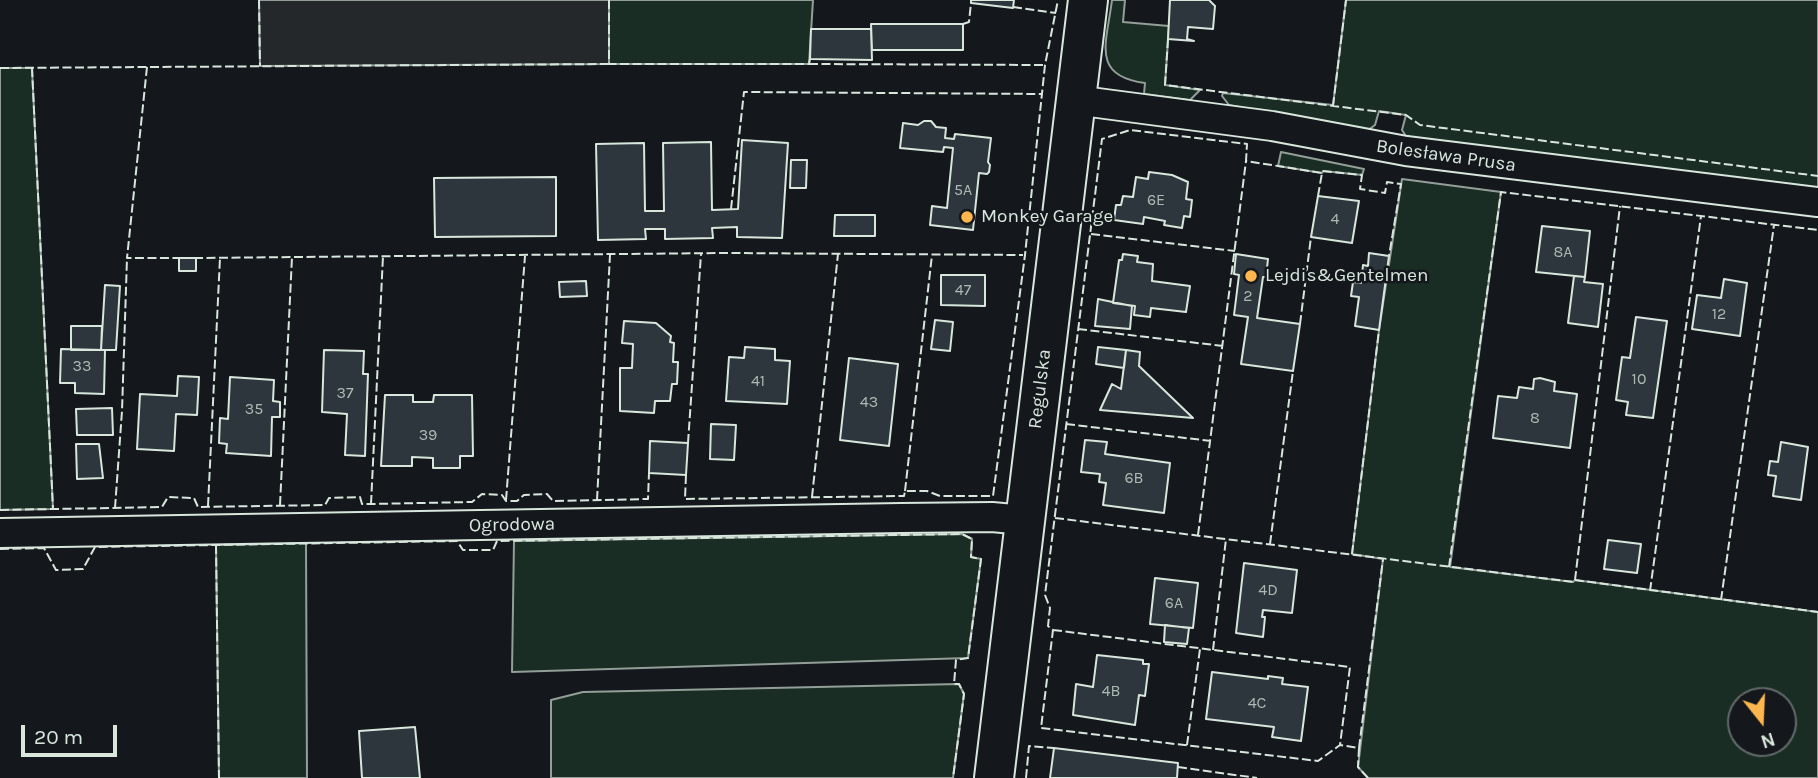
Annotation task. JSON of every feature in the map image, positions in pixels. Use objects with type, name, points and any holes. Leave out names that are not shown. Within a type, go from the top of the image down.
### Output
[{"type":"street","name":"Regulska","points":[[994,778],[1088,0]]},
{"type":"street","name":"Bolesława Prusa","points":[[1075,100],[1272,126],[1406,151],[1818,202]]},
{"type":"street","name":"Ogrodowa","points":[[0,533],[901,517],[992,517],[1024,520]]},
{"type":"green space","points":[[609,0],[813,0],[809,64],[609,64]]},
{"type":"green space","points":[[1112,0],[1125,0],[1123,22],[1169,26],[1165,85],[1200,90],[1190,100],[1144,94],[1145,83],[1116,73],[1109,65],[1106,43]]},
{"type":"green space","points":[[1346,0],[1818,0],[1818,189],[1407,138],[1402,130],[1406,115],[1379,111],[1375,125],[1367,131],[1229,105],[1222,96],[1223,93],[1333,105]]},
{"type":"green space","points":[[0,68],[32,68],[53,509],[0,510]]},
{"type":"green space","points":[[1281,152],[1364,169],[1362,175],[1322,173],[1278,166]]},
{"type":"green space","points":[[1402,179],[1501,192],[1450,567],[1573,582],[1575,580],[1818,612],[1818,778],[1368,778],[1358,767],[1383,559],[1352,554],[1379,330]]},
{"type":"green space","points":[[962,534],[972,539],[971,557],[981,559],[968,658],[512,672],[514,541]]},
{"type":"green space","points":[[306,543],[307,778],[219,778],[216,545]]},
{"type":"green space","points":[[959,684],[964,694],[953,778],[551,778],[551,700],[583,692]]},
{"type":"shaded area","points":[[259,0],[609,0],[609,64],[260,66]]},
{"type":"building","points":[[971,0],[1014,0],[1013,8],[971,3]]},
{"type":"building","points":[[1170,0],[1209,0],[1215,6],[1213,29],[1188,27],[1187,39],[1194,41],[1168,39]]},
{"type":"building","points":[[871,24],[963,24],[963,50],[872,50]]},
{"type":"building","points":[[811,29],[871,29],[872,60],[810,59]]},
{"type":"building","points":[[931,121],[936,127],[946,128],[945,138],[954,139],[955,134],[991,138],[989,172],[979,173],[973,230],[930,225],[932,206],[947,208],[953,148],[944,147],[943,152],[900,148],[903,123],[918,125]]},
{"type":"building","points":[[742,140],[788,143],[782,238],[737,237],[737,227],[712,228],[713,238],[665,239],[665,229],[645,229],[646,239],[598,240],[596,144],[644,143],[645,211],[664,211],[663,143],[711,142],[712,210],[738,209]]},
{"type":"building","points":[[791,160],[807,160],[806,188],[790,188]]},
{"type":"building","points":[[1149,172],[1172,175],[1188,182],[1186,199],[1192,200],[1190,217],[1184,216],[1182,228],[1164,225],[1165,221],[1144,217],[1143,224],[1114,220],[1116,205],[1121,205],[1123,196],[1133,197],[1136,177],[1148,179]]},
{"type":"building","points":[[556,177],[556,236],[435,237],[434,178]]},
{"type":"building","points":[[1318,196],[1359,201],[1352,243],[1311,237]]},
{"type":"building","points":[[835,215],[875,215],[875,236],[834,236]]},
{"type":"building","points":[[1542,226],[1590,231],[1585,277],[1536,272]]},
{"type":"building","points":[[1369,253],[1389,256],[1379,330],[1355,326],[1359,297],[1351,296],[1353,282],[1361,283],[1363,265],[1368,266]]},
{"type":"building","points":[[1123,254],[1138,256],[1137,262],[1153,264],[1152,281],[1190,286],[1186,312],[1151,308],[1150,317],[1134,315],[1135,306],[1113,303],[1119,260],[1122,260]]},
{"type":"building","points":[[1236,254],[1268,259],[1257,318],[1300,324],[1293,371],[1241,364],[1248,317],[1234,315],[1239,275],[1234,274]]},
{"type":"building","points":[[179,258],[196,258],[196,271],[179,271]]},
{"type":"building","points":[[941,275],[985,275],[985,306],[941,305]]},
{"type":"building","points":[[1574,276],[1585,277],[1584,282],[1603,284],[1598,327],[1568,323]]},
{"type":"building","points":[[1724,279],[1747,283],[1740,336],[1692,329],[1697,295],[1721,298]]},
{"type":"building","points":[[586,281],[587,296],[560,297],[559,282]]},
{"type":"building","points":[[105,285],[120,286],[116,350],[101,350]]},
{"type":"building","points":[[1098,299],[1132,306],[1130,329],[1095,326]]},
{"type":"building","points":[[1636,317],[1667,321],[1653,418],[1626,415],[1628,402],[1616,400],[1622,357],[1630,358]]},
{"type":"building","points":[[935,320],[953,322],[950,351],[931,349]]},
{"type":"building","points":[[624,321],[656,323],[671,336],[670,342],[674,343],[673,362],[678,362],[677,384],[672,384],[670,401],[655,401],[654,413],[620,411],[620,368],[632,368],[633,344],[622,343]]},
{"type":"building","points":[[71,326],[102,326],[101,350],[71,350]]},
{"type":"building","points":[[745,347],[775,349],[775,360],[790,361],[787,404],[726,401],[729,357],[744,358]]},
{"type":"building","points":[[1098,347],[1126,350],[1124,368],[1096,364]]},
{"type":"building","points":[[61,349],[105,350],[104,394],[75,393],[75,383],[60,383]]},
{"type":"building","points":[[324,350],[364,351],[363,374],[368,374],[365,456],[345,455],[347,414],[322,412]]},
{"type":"building","points":[[1126,350],[1140,352],[1139,366],[1193,418],[1100,410],[1112,384],[1121,389]]},
{"type":"building","points":[[849,358],[898,364],[889,446],[840,440]]},
{"type":"building","points":[[178,376],[199,377],[197,415],[176,414],[174,451],[137,449],[140,394],[177,396]]},
{"type":"building","points":[[230,377],[274,380],[273,401],[280,402],[280,417],[272,417],[271,456],[226,453],[227,444],[219,443],[220,418],[228,419]]},
{"type":"building","points":[[1534,379],[1555,382],[1554,391],[1577,394],[1570,448],[1493,438],[1498,396],[1517,398],[1519,387],[1533,389]]},
{"type":"building","points":[[385,395],[413,395],[413,402],[433,402],[434,395],[472,395],[473,456],[460,456],[460,468],[433,468],[433,458],[412,457],[412,466],[381,466]]},
{"type":"building","points":[[112,408],[113,435],[77,435],[76,409]]},
{"type":"building","points":[[711,424],[736,425],[734,460],[710,459]]},
{"type":"building","points":[[1085,440],[1107,442],[1105,454],[1170,463],[1164,513],[1103,505],[1106,483],[1099,482],[1100,474],[1081,472]]},
{"type":"building","points":[[650,441],[688,443],[686,475],[649,473]]},
{"type":"building","points":[[1781,442],[1808,447],[1801,500],[1773,496],[1776,476],[1768,475],[1770,461],[1778,462]]},
{"type":"building","points":[[76,444],[99,444],[103,478],[77,479]]},
{"type":"building","points":[[1608,540],[1641,544],[1637,573],[1604,569]]},
{"type":"building","points":[[1244,563],[1297,570],[1292,613],[1263,610],[1263,637],[1236,633]]},
{"type":"building","points":[[1155,578],[1198,583],[1193,628],[1150,624]]},
{"type":"building","points":[[1165,625],[1189,628],[1187,644],[1164,642]]},
{"type":"building","points":[[1097,655],[1143,660],[1143,664],[1149,664],[1145,696],[1139,695],[1135,725],[1073,715],[1076,684],[1093,687]]},
{"type":"building","points":[[1212,672],[1268,679],[1268,676],[1283,678],[1282,684],[1308,687],[1301,741],[1272,737],[1274,727],[1206,719]]},
{"type":"building","points":[[415,727],[420,778],[362,778],[359,731]]},
{"type":"building","points":[[1054,748],[1178,763],[1177,778],[1050,778]]},
{"type":"fence","points":[[259,0],[260,66]]},
{"type":"fence","points":[[609,0],[609,64],[809,64],[810,59]]},
{"type":"fence","points":[[686,475],[685,499],[904,496],[905,491],[927,491],[940,496],[993,496],[1025,255],[1045,65],[1058,0]]},
{"type":"fence","points":[[1333,106],[1346,0]]},
{"type":"fence","points":[[963,24],[969,22],[971,3]]},
{"type":"fence","points":[[1013,7],[1056,13]]},
{"type":"fence","points":[[1168,39],[1165,85],[1406,115],[1420,125],[1818,176]]},
{"type":"fence","points":[[0,68],[609,64]]},
{"type":"fence","points":[[809,64],[1045,65]]},
{"type":"fence","points":[[147,67],[127,258],[183,258]]},
{"type":"fence","points":[[32,68],[53,509]]},
{"type":"fence","points":[[731,209],[744,92],[1042,94]]},
{"type":"fence","points":[[1368,778],[1358,767],[1359,748],[1340,745],[1318,761],[1041,728],[1053,630],[1048,626],[1050,608],[1045,595],[1102,139],[1130,130],[1247,144],[1246,161],[1322,173],[1362,175],[1360,189],[1385,193],[1387,182],[1401,184],[1389,256]]},
{"type":"fence","points":[[1198,535],[1246,161]]},
{"type":"fence","points":[[1318,196],[1322,173]]},
{"type":"fence","points":[[1449,567],[1501,192],[1818,230]]},
{"type":"fence","points":[[1575,580],[1620,206]]},
{"type":"fence","points":[[1650,591],[1701,216]]},
{"type":"fence","points":[[1721,600],[1774,225]]},
{"type":"fence","points":[[1091,234],[1235,251]]},
{"type":"fence","points":[[1300,324],[1311,237]]},
{"type":"fence","points":[[194,258],[726,253],[1023,255]]},
{"type":"fence","points":[[688,443],[701,254]]},
{"type":"fence","points":[[812,497],[838,254]]},
{"type":"fence","points":[[597,500],[610,255]]},
{"type":"fence","points":[[905,491],[932,255]]},
{"type":"fence","points":[[371,504],[383,256]]},
{"type":"fence","points":[[506,500],[525,256]]},
{"type":"fence","points":[[280,505],[292,257]]},
{"type":"fence","points":[[115,508],[122,411],[127,258]]},
{"type":"fence","points":[[208,506],[220,258]]},
{"type":"fence","points":[[1078,329],[1223,346]]},
{"type":"fence","points":[[1352,554],[1379,330]]},
{"type":"fence","points":[[1270,544],[1293,371]]},
{"type":"fence","points":[[1066,424],[1211,441]]},
{"type":"fence","points":[[0,510],[162,507],[168,497],[194,498],[198,507],[325,505],[329,498],[360,497],[362,504],[472,502],[482,494],[502,495],[506,501],[517,501],[524,495],[547,494],[553,501],[648,499],[649,473]]},
{"type":"fence","points":[[1055,518],[1818,612]]},
{"type":"fence","points":[[0,549],[44,548],[56,570],[83,569],[95,547],[457,541],[463,550],[493,550],[497,541],[962,534],[972,539],[971,557],[981,559],[968,658],[956,660],[954,684],[959,684],[964,694],[953,778]]},
{"type":"fence","points":[[1213,650],[1226,539]]},
{"type":"fence","points":[[216,545],[219,778]]},
{"type":"fence","points":[[1359,748],[1383,559]]},
{"type":"fence","points":[[1053,630],[1350,667],[1340,745]]},
{"type":"fence","points":[[1187,745],[1200,649]]},
{"type":"fence","points":[[1026,778],[1029,746],[1054,748]]},
{"type":"fence","points":[[1178,767],[1257,778]]},
{"type":"place","name":"Monkey Garage","points":[[967,217]]},
{"type":"place","name":"Lejdis&Gentelmen","points":[[1251,276]]}]
